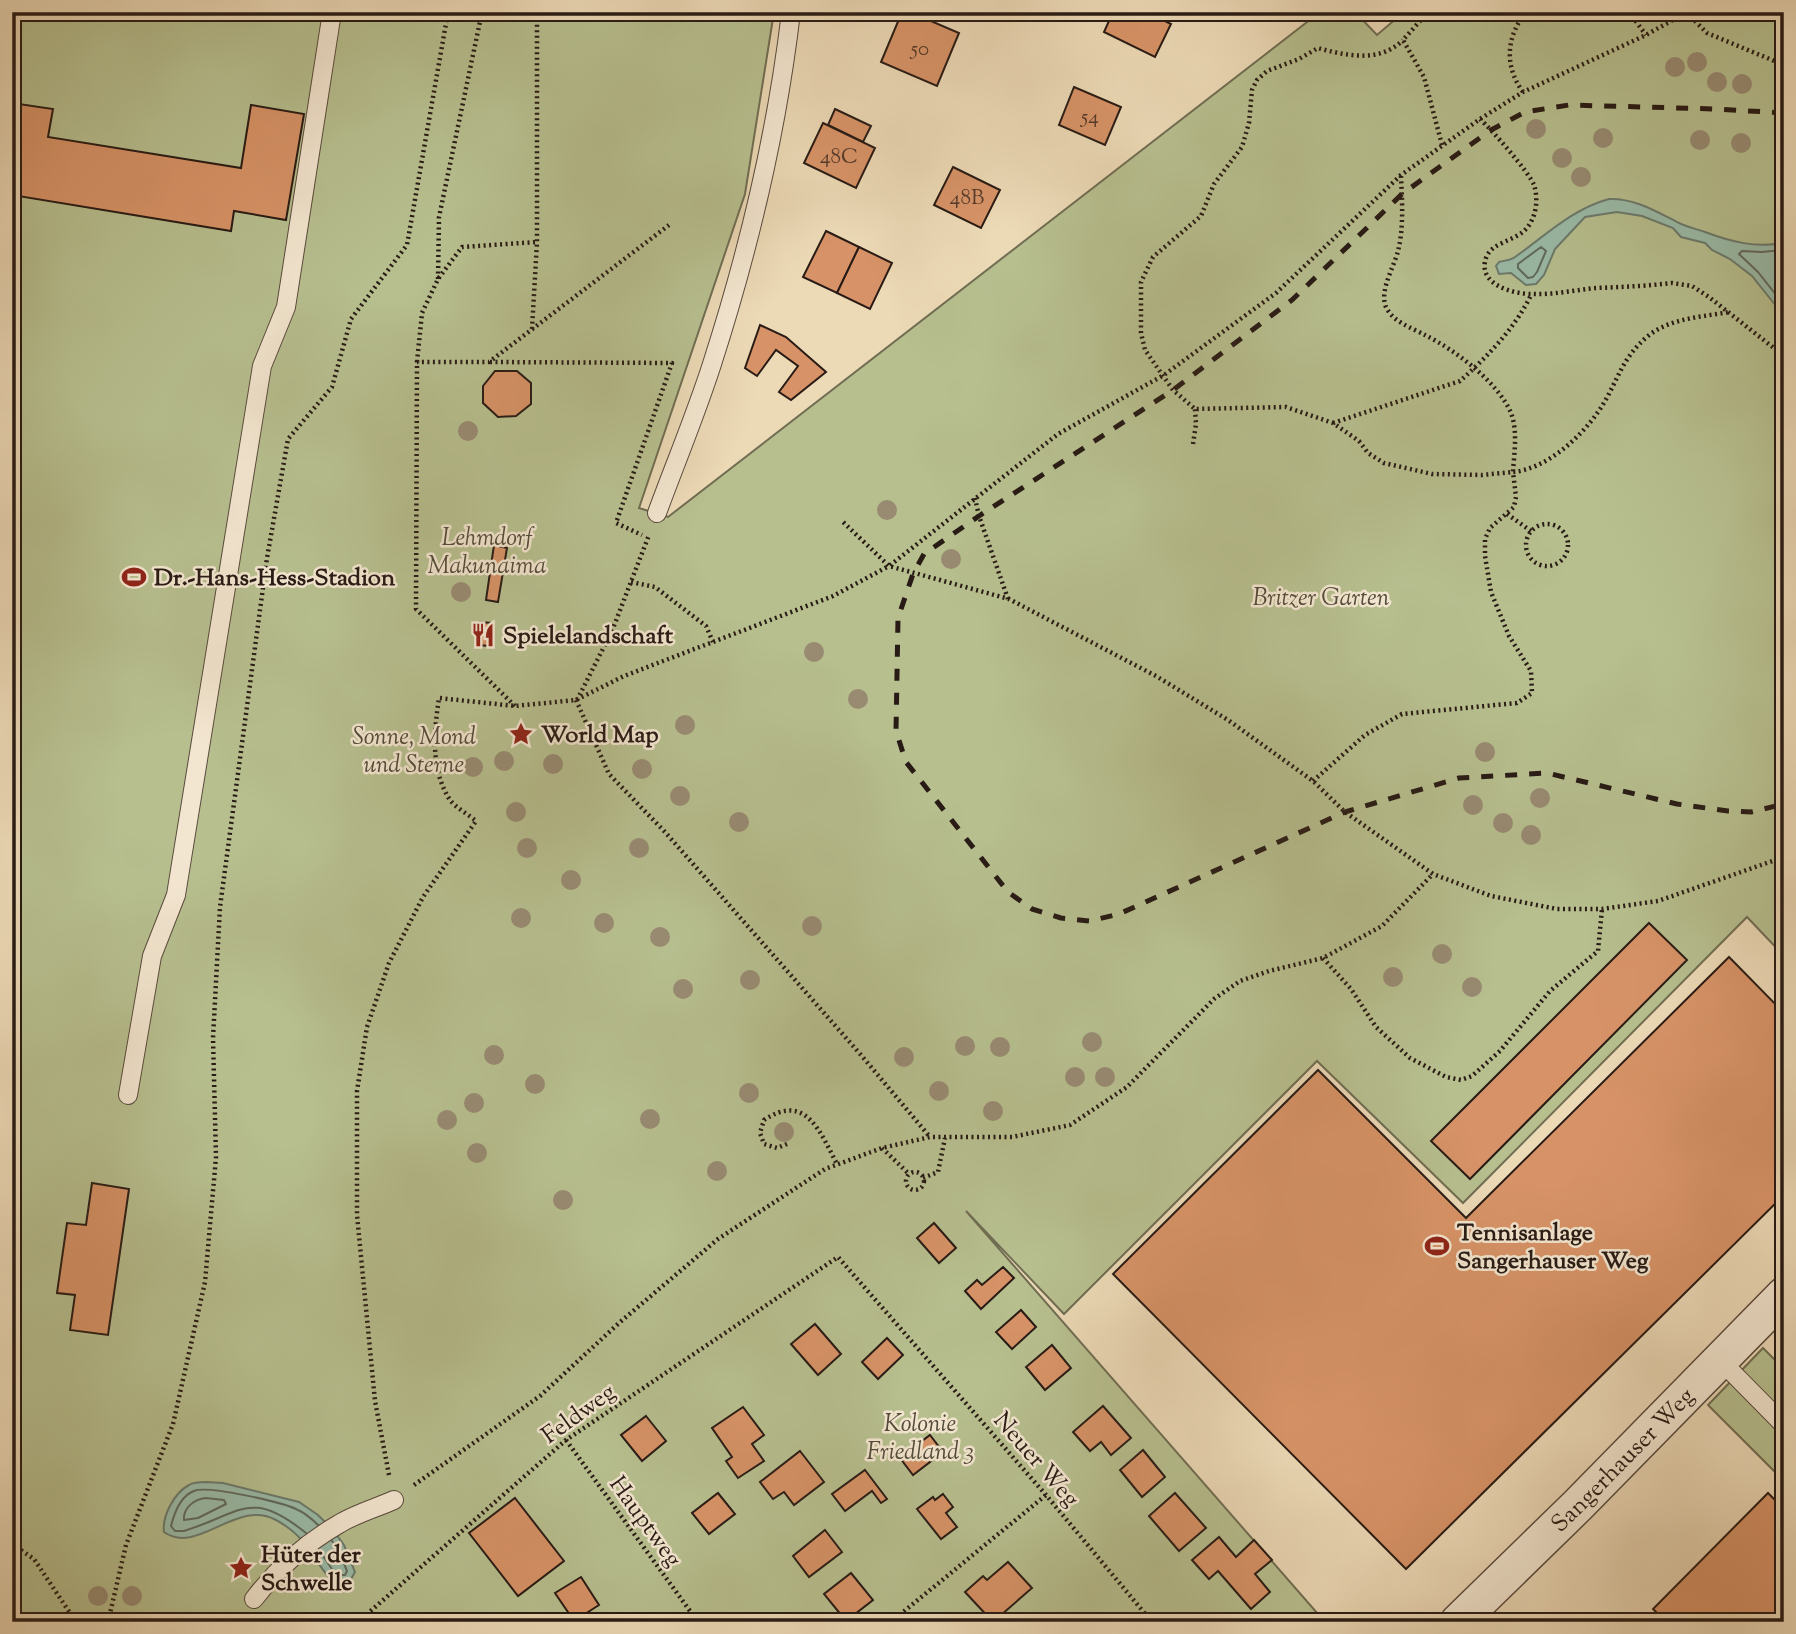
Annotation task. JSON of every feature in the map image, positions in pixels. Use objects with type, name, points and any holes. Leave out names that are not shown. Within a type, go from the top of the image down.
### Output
[{"type":"street","name":"Sangerhauser Weg","points":[[1458,1622],[1578,1505],[1784,1295]]},
{"type":"lane","points":[[128,1095],[152,956],[176,895],[262,366],[286,307],[332,12]]},
{"type":"lane","points":[[657,513],[712,366],[753,222],[777,114],[791,12]]},
{"type":"lane","points":[[1719,1359],[1784,1425]]},
{"type":"lane","points":[[254,1599],[272,1576],[299,1552],[340,1523],[394,1500]]},
{"type":"path","points":[[108,1622],[126,1545],[173,1424],[205,1282],[216,1157],[213,1038],[220,907],[267,558],[288,439],[332,387],[351,319],[407,246],[448,12]]},
{"type":"path","points":[[438,279],[439,217],[482,12]]},
{"type":"path","points":[[532,330],[537,242],[537,12]]},
{"type":"path","points":[[1428,12],[1394,49],[1377,55],[1340,54],[1318,48],[1299,59],[1266,71],[1257,80],[1252,90],[1249,123],[1242,147],[1214,184],[1201,216],[1153,257],[1141,282],[1141,333],[1144,350],[1174,390],[1195,409],[1286,407],[1333,423],[1359,441],[1368,453],[1384,463],[1406,469],[1432,474],[1482,475],[1526,471],[1544,462],[1576,437],[1599,411],[1618,371],[1635,348],[1650,334],[1680,320],[1729,312]]},
{"type":"path","points":[[1523,92],[1514,80],[1509,51],[1516,24],[1526,12]]},
{"type":"path","points":[[1629,12],[1646,35]]},
{"type":"path","points":[[1433,874],[1382,926],[1323,958],[1240,981],[1214,999],[1127,1087],[1070,1125],[1012,1137],[930,1137],[882,1148],[825,1169],[718,1239],[540,1396],[394,1500],[375,1401],[357,1215],[357,1091],[367,1027],[389,963],[423,897],[476,821],[451,801],[436,768],[434,732],[439,698],[515,706],[576,700],[624,676],[833,596],[889,566],[1058,433],[1164,374],[1276,293],[1401,175],[1479,119],[1523,92],[1687,13],[1707,33],[1784,65]]},
{"type":"path","points":[[1403,40],[1424,77],[1443,145]]},
{"type":"path","points":[[1479,119],[1491,130],[1534,185],[1536,203],[1535,215],[1524,231],[1490,250],[1484,269],[1489,281],[1500,287],[1531,295],[1672,283],[1692,286],[1784,356]]},
{"type":"path","points":[[1313,781],[1365,735],[1402,714],[1517,703],[1532,693],[1531,671],[1509,636],[1491,592],[1485,556],[1485,539],[1490,528],[1514,507],[1516,497],[1513,472],[1515,437],[1511,415],[1500,393],[1474,369],[1444,345],[1393,317],[1385,306],[1385,290],[1399,249],[1401,175]]},
{"type":"path","points":[[489,362],[669,225]]},
{"type":"path","points":[[515,706],[416,609],[416,362],[422,313],[438,279],[462,247],[537,242]]},
{"type":"path","points":[[1333,423],[1460,381],[1474,369],[1523,312],[1531,295]]},
{"type":"path","points":[[416,362],[672,363],[616,523],[647,538]]},
{"type":"path","points":[[1193,444],[1195,409]]},
{"type":"path","points":[[975,498],[1009,600]]},
{"type":"path","points":[[576,700],[612,631],[657,513]]},
{"type":"path","points":[[1507,514],[1531,531]]},
{"type":"path","points":[[841,520],[889,566],[1009,600],[1156,676],[1228,720],[1313,781],[1345,812],[1433,874],[1491,896],[1557,909],[1602,909],[1658,901],[1784,857]]},
{"type":"path","points":[[1550,524],[1562,530],[1568,543],[1561,562],[1548,567],[1529,558],[1525,544],[1531,531],[1550,524]]},
{"type":"path","points":[[631,582],[655,587],[706,626],[713,642]]},
{"type":"path","points":[[576,700],[609,774],[665,832],[930,1137]]},
{"type":"path","points":[[1323,958],[1351,989],[1376,1027],[1410,1058],[1447,1077],[1461,1080],[1472,1076],[1500,1051],[1550,991],[1598,951],[1602,909]]},
{"type":"path","points":[[787,1144],[777,1148],[764,1144],[760,1133],[764,1120],[787,1109],[802,1112],[815,1126],[837,1164]]},
{"type":"path","points":[[923,1178],[938,1172],[945,1138]]},
{"type":"path","points":[[882,1148],[909,1174]]},
{"type":"path","points":[[909,1174],[917,1172],[923,1178]]},
{"type":"path","points":[[909,1174],[906,1182],[912,1189],[922,1186],[923,1178]]},
{"type":"path","name":"Feldweg","points":[[358,1622],[566,1440],[838,1257]]},
{"type":"path","name":"Neuer Weg","points":[[838,1257],[1046,1495],[1152,1622]]},
{"type":"path","name":"Hauptweg","points":[[566,1440],[698,1622]]},
{"type":"path","points":[[891,1622],[1046,1495]]},
{"type":"path","points":[[12,1544],[34,1559],[76,1622]]},
{"type":"green space","name":"Britzer Garten","points":[[12,12],[774,12],[745,194],[639,508],[668,517],[1320,12],[1355,12],[1377,35],[1404,12],[1784,12],[1784,956],[1747,917],[1463,1203],[1317,1061],[1064,1314],[966,1211],[1325,1622],[12,1622]]},
{"type":"green space","points":[[1763,1348],[1784,1369],[1784,1481],[1708,1405]]},
{"type":"water","points":[[1609,199],[1637,203],[1685,226],[1734,241],[1763,245],[1784,243],[1784,316],[1752,276],[1705,243],[1681,237],[1673,228],[1642,216],[1617,212],[1585,217],[1555,249],[1544,275],[1536,284],[1526,285],[1511,273],[1499,274],[1496,266],[1499,262],[1513,258],[1583,209]]},
{"type":"water","points":[[223,1483],[299,1502],[318,1515],[344,1545],[355,1572],[350,1581],[341,1584],[333,1582],[296,1534],[276,1520],[261,1515],[232,1520],[190,1537],[177,1537],[164,1532],[167,1512],[178,1493],[191,1484]]},
{"type":"building","points":[[902,12],[910,12],[959,33],[937,86],[881,62]]},
{"type":"building","points":[[1113,12],[1147,12],[1171,24],[1155,57],[1104,32]]},
{"type":"building","points":[[1074,87],[1121,107],[1105,145],[1059,125]]},
{"type":"building","points":[[12,103],[53,109],[48,137],[241,168],[251,105],[304,114],[286,220],[234,211],[231,231],[12,195]]},
{"type":"building","points":[[835,109],[871,126],[863,142],[828,125]]},
{"type":"building","points":[[823,123],[875,148],[856,188],[804,163]]},
{"type":"building","points":[[953,167],[1000,190],[981,228],[934,205]]},
{"type":"building","points":[[826,231],[859,247],[837,293],[803,277]]},
{"type":"building","points":[[859,247],[892,263],[870,309],[837,293]]},
{"type":"building","points":[[760,325],[786,337],[826,372],[791,400],[779,392],[798,366],[776,350],[757,376],[745,368]]},
{"type":"building","points":[[495,371],[517,371],[531,383],[531,404],[516,416],[498,417],[483,403],[483,386]]},
{"type":"building","points":[[494,545],[507,548],[498,602],[486,600]]},
{"type":"building","points":[[480,622],[492,623],[490,646],[477,645]]},
{"type":"building","points":[[1649,923],[1687,960],[1470,1179],[1431,1141]]},
{"type":"building","name":"Tennisanlage Sangerhauser Weg","points":[[1729,957],[1784,1013],[1784,1195],[1406,1569],[1113,1274],[1318,1070],[1466,1218]]},
{"type":"building","points":[[92,1183],[129,1189],[108,1335],[70,1330],[75,1295],[57,1293],[67,1223],[86,1225]]},
{"type":"building","points":[[934,1223],[956,1248],[939,1263],[917,1238]]},
{"type":"building","points":[[1003,1267],[1014,1278],[981,1309],[965,1291],[977,1280],[982,1285]]},
{"type":"building","points":[[1021,1310],[1036,1327],[1012,1349],[996,1332]]},
{"type":"building","points":[[815,1324],[841,1354],[818,1375],[791,1344]]},
{"type":"building","points":[[887,1338],[903,1355],[878,1379],[862,1362]]},
{"type":"building","points":[[1052,1345],[1071,1368],[1045,1390],[1026,1367]]},
{"type":"building","points":[[1103,1406],[1131,1438],[1111,1455],[1101,1442],[1090,1451],[1073,1432]]},
{"type":"building","points":[[743,1407],[764,1435],[752,1444],[764,1461],[738,1478],[726,1461],[732,1457],[712,1428]]},
{"type":"building","points":[[646,1416],[666,1441],[642,1461],[621,1435]]},
{"type":"building","points":[[930,1435],[943,1452],[913,1475],[900,1458]]},
{"type":"building","points":[[1143,1450],[1165,1477],[1142,1497],[1120,1470]]},
{"type":"building","points":[[800,1451],[824,1482],[794,1505],[784,1492],[773,1499],[760,1482]]},
{"type":"building","points":[[865,1470],[887,1499],[881,1503],[872,1491],[845,1511],[832,1494]]},
{"type":"building","points":[[718,1493],[735,1514],[709,1534],[692,1513]]},
{"type":"building","points":[[1175,1493],[1206,1528],[1179,1551],[1149,1516]]},
{"type":"building","points":[[1768,1493],[1784,1509],[1784,1622],[1666,1622],[1653,1609]]},
{"type":"building","points":[[943,1494],[953,1507],[946,1513],[957,1527],[941,1539],[917,1509],[933,1497],[935,1500]]},
{"type":"building","points":[[515,1498],[564,1561],[518,1596],[469,1533]]},
{"type":"building","points":[[825,1530],[842,1552],[809,1577],[793,1556]]},
{"type":"building","points":[[1219,1537],[1236,1557],[1254,1540],[1272,1560],[1255,1574],[1270,1592],[1251,1609],[1218,1571],[1209,1579],[1192,1560]]},
{"type":"building","points":[[1008,1562],[1032,1588],[993,1622],[965,1592],[983,1576],[987,1580]]},
{"type":"building","points":[[851,1573],[873,1600],[846,1621],[824,1594]]},
{"type":"building","points":[[581,1577],[599,1605],[574,1621],[555,1593]]},
{"type":"railway","points":[[1784,113],[1569,105],[1525,112],[1491,130],[1402,194],[1292,300],[1173,390],[924,554],[913,574],[898,618],[896,731],[906,762],[1008,892],[1032,909],[1061,918],[1090,921],[1119,914],[1345,812],[1459,778],[1547,773],[1677,804],[1728,811],[1751,812],[1784,804]]},
{"type":"place","name":"Dr.-Hans-Hess-Stadion","points":[[134,577]]},
{"type":"place","name":"Spielelandschaft","points":[[483,635]]},
{"type":"place","name":"World Map","points":[[521,734]]},
{"type":"place","name":"Tennisanlage Sangerhauser Weg","points":[[1437,1246]]},
{"type":"place","name":"Hüter der Schwelle","points":[[241,1568]]},
{"type":"park label","name":"Lehmdorf Makunaima","points":[[487,551]]},
{"type":"park label","name":"Sonne, Mond und Sterne","points":[[414,750]]},
{"type":"park label","name":"Kolonie Friedland 3","points":[[920,1437]]}]
